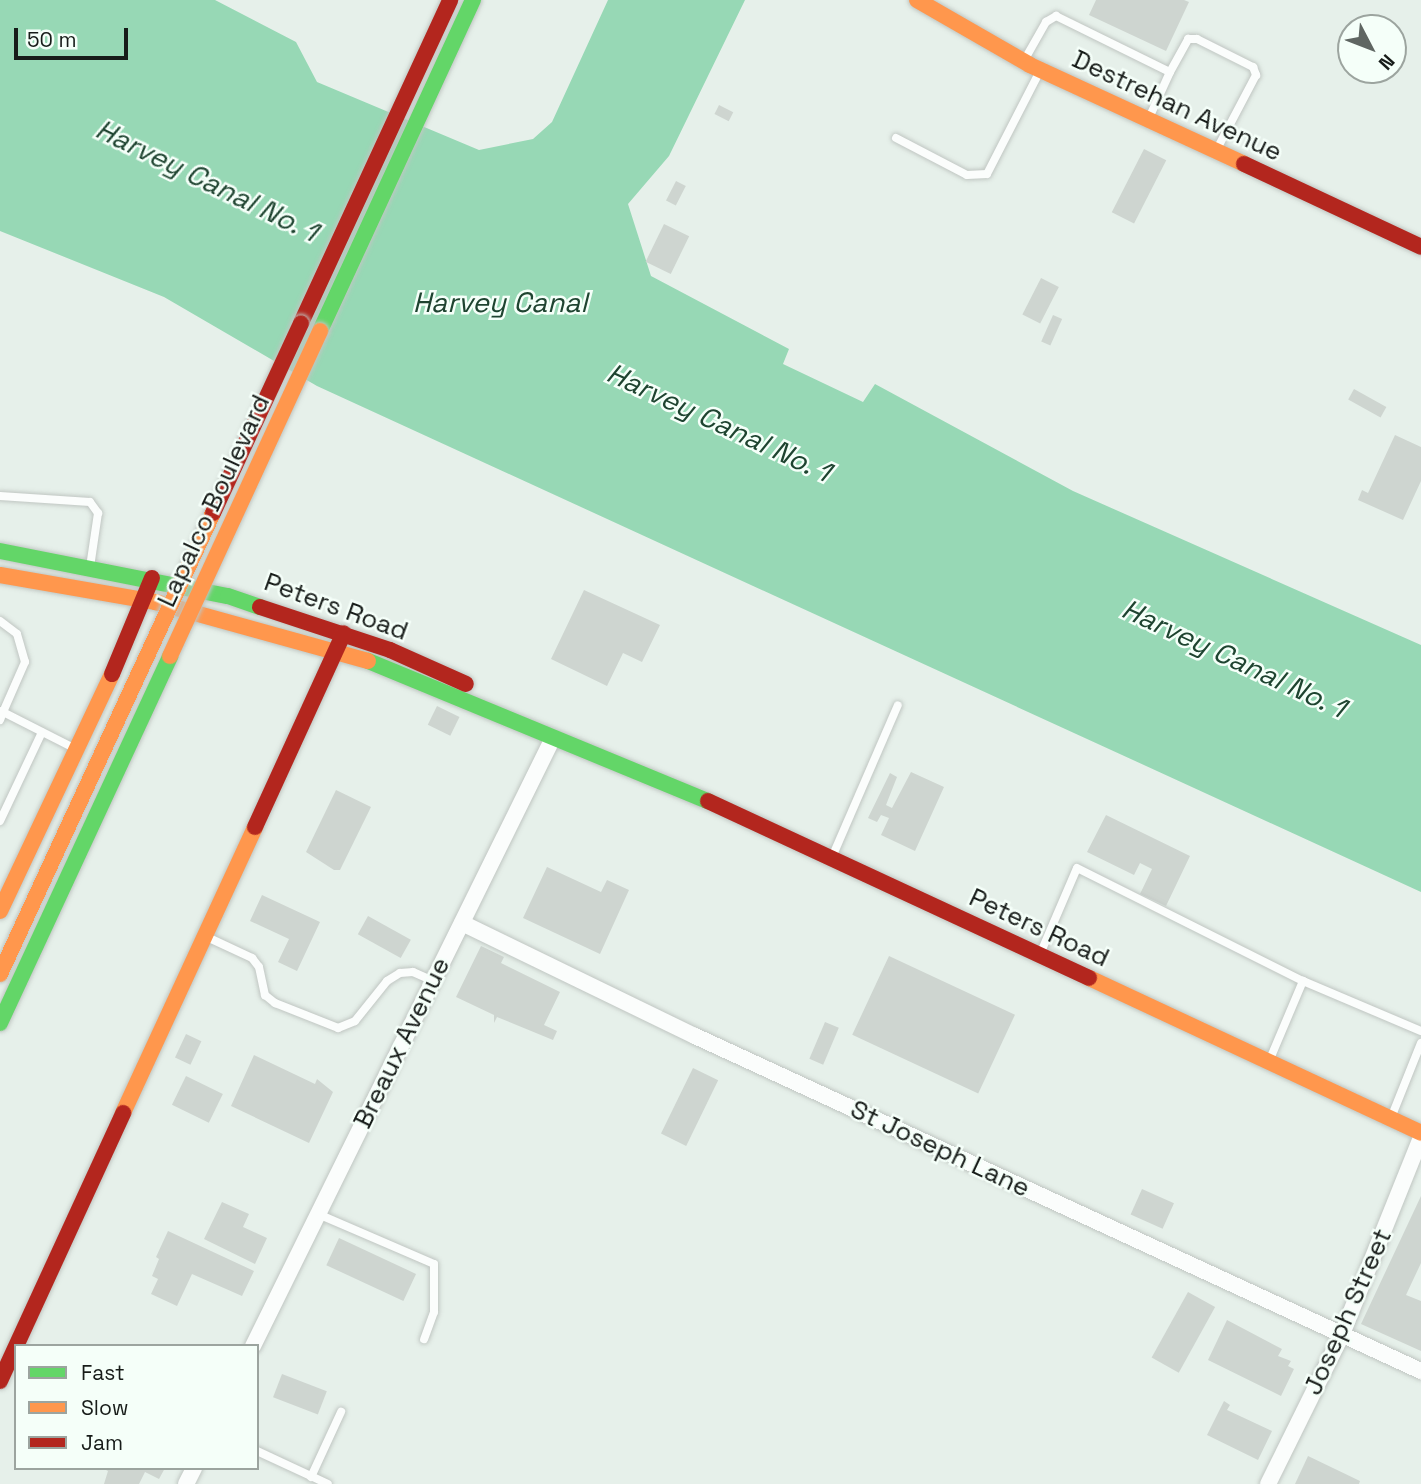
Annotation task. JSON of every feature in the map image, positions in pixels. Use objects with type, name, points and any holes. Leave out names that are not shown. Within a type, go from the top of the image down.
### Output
[{"type":"main road","name":"Lapalco Boulevard","points":[[0,974],[450,0]]},
{"type":"main road","name":"Lapalco Boulevard","points":[[0,1023],[472,0]]},
{"type":"main road","name":"Destrehan Avenue","points":[[917,0],[1041,70],[1421,247]]},
{"type":"main road","name":"Peters Road","points":[[0,551],[152,578],[228,596],[344,633],[565,729],[636,770]]},
{"type":"main road","name":"Peters Road","points":[[0,575],[145,600],[380,664],[552,740],[636,770],[831,858],[1421,1135]]},
{"type":"main road","points":[[0,911],[11,879],[77,750],[145,600],[152,578]]},
{"type":"main road","points":[[16,1344],[344,633]]},
{"type":"main road","points":[[14,1344],[19,1338]]},
{"type":"main road","points":[[0,1361],[14,1344]]},
{"type":"main road","points":[[0,1381],[14,1349]]},
{"type":"street","name":"Breaux Avenue","points":[[254,1344],[552,740]]},
{"type":"street","name":"St Joseph Lane","points":[[462,923],[695,1036],[1421,1371]]},
{"type":"street","name":"Joseph Street","points":[[1268,1484],[1342,1334],[1421,1135]]},
{"type":"lane","points":[[1023,61],[1046,22],[1056,16],[1170,72]]},
{"type":"lane","points":[[1149,120],[1188,39],[1197,39],[1253,67],[1256,75],[1216,152]]},
{"type":"lane","points":[[896,138],[967,175],[987,174],[1041,70]]},
{"type":"lane","points":[[0,496],[89,502],[98,513],[90,567]]},
{"type":"lane","points":[[0,621],[18,634],[25,662],[1,714],[77,750]]},
{"type":"lane","points":[[831,858],[898,705]]},
{"type":"lane","points":[[0,821],[42,732]]},
{"type":"lane","points":[[1040,955],[1077,868],[1303,981],[1421,1031]]},
{"type":"lane","points":[[204,936],[252,958],[262,977],[265,995],[275,1003],[338,1028],[355,1021],[387,981],[400,973],[413,972],[433,981]]},
{"type":"lane","points":[[1269,1062],[1303,981]]},
{"type":"lane","points":[[1390,1119],[1421,1043]]},
{"type":"lane","points":[[318,1214],[431,1261],[437,1275],[434,1312],[424,1339]]},
{"type":"lane","points":[[312,1476],[341,1412]]},
{"type":"lane","points":[[259,1452],[328,1484]]},
{"type":"water","name":"Harvey Canal","points":[[0,0],[215,0],[296,42],[317,82],[479,150],[533,139],[552,122],[608,0],[745,0],[669,156],[628,204],[651,276],[789,349],[783,364],[863,402],[875,384],[1073,491],[1421,645],[1421,892],[317,386],[164,297],[0,231]]},
{"type":"building","points":[[1096,0],[1189,2],[1166,51],[1089,15]]},
{"type":"building","points":[[719,105],[733,112],[729,121],[714,114]]},
{"type":"building","points":[[1144,149],[1166,160],[1134,224],[1112,212]]},
{"type":"building","points":[[676,181],[686,186],[676,206],[666,201]]},
{"type":"building","points":[[664,224],[689,236],[671,274],[646,262]]},
{"type":"building","points":[[1041,278],[1059,287],[1040,324],[1022,315]]},
{"type":"building","points":[[1053,315],[1062,319],[1050,346],[1041,341]]},
{"type":"building","points":[[1354,389],[1386,407],[1381,417],[1348,399]]},
{"type":"building","points":[[1395,435],[1421,447],[1421,481],[1403,520],[1358,500],[1362,490],[1368,493]]},
{"type":"building","points":[[584,590],[660,625],[642,662],[623,653],[607,686],[551,659]]},
{"type":"building","points":[[437,706],[459,717],[450,736],[428,725]]},
{"type":"building","points":[[911,772],[944,787],[915,851],[881,835],[889,818],[881,815],[877,822],[868,818],[890,773],[897,777],[886,805],[892,808]]},
{"type":"building","points":[[336,790],[371,807],[340,870],[334,870],[306,852]]},
{"type":"building","points":[[1106,815],[1190,856],[1166,906],[1140,894],[1152,869],[1140,863],[1134,875],[1087,852]]},
{"type":"building","points":[[547,867],[601,892],[607,880],[629,890],[600,954],[523,918]]},
{"type":"building","points":[[262,895],[320,922],[297,971],[278,962],[289,939],[250,921]]},
{"type":"building","points":[[368,916],[411,940],[401,958],[358,934]]},
{"type":"building","points":[[481,946],[504,957],[501,963],[560,992],[544,1025],[557,1031],[553,1040],[497,1017],[494,1023],[494,1015],[456,997]]},
{"type":"building","points":[[889,956],[1015,1015],[978,1094],[852,1035]]},
{"type":"building","points":[[825,1022],[839,1028],[823,1065],[809,1059]]},
{"type":"building","points":[[186,1034],[201,1041],[190,1065],[175,1058]]},
{"type":"building","points":[[254,1055],[315,1084],[317,1079],[333,1092],[309,1143],[231,1106]]},
{"type":"building","points":[[693,1068],[718,1080],[686,1146],[661,1134]]},
{"type":"building","points":[[186,1076],[223,1094],[209,1123],[172,1105]]},
{"type":"building","points":[[1142,1189],[1174,1203],[1163,1229],[1131,1215]]},
{"type":"building","points":[[1421,1196],[1421,1263],[1406,1295],[1421,1301],[1421,1351],[1361,1324]]},
{"type":"building","points":[[222,1202],[249,1214],[243,1227],[267,1238],[255,1264],[204,1239]]},
{"type":"building","points":[[168,1231],[254,1271],[242,1296],[192,1274],[177,1306],[151,1294],[158,1279],[152,1276],[159,1259],[156,1257]]},
{"type":"building","points":[[339,1238],[416,1274],[403,1301],[326,1265]]},
{"type":"building","points":[[1188,1292],[1215,1307],[1179,1373],[1152,1358]]},
{"type":"building","points":[[1227,1320],[1282,1349],[1278,1356],[1291,1361],[1288,1366],[1294,1369],[1281,1396],[1208,1360]]},
{"type":"building","points":[[282,1374],[327,1391],[318,1415],[273,1397]]},
{"type":"building","points":[[1224,1401],[1230,1405],[1227,1410],[1272,1431],[1258,1460],[1207,1435]]},
{"type":"building","points":[[1308,1456],[1360,1481],[1359,1484],[1295,1484]]},
{"type":"building","points":[[106,1470],[164,1470],[159,1479],[145,1472],[139,1484],[104,1484],[108,1471]]},
{"type":"traffic: fast","points":[[320,331],[473,0]]},
{"type":"traffic: fast","points":[[0,551],[228,596],[260,607]]},
{"type":"traffic: fast","points":[[0,1023],[170,656]]},
{"type":"traffic: fast","points":[[368,661],[708,801]]},
{"type":"traffic: slow","points":[[917,0],[1030,65],[1244,164]]},
{"type":"traffic: slow","points":[[170,656],[320,331]]},
{"type":"traffic: slow","points":[[0,974],[213,513]]},
{"type":"traffic: slow","points":[[0,575],[155,602],[368,661]]},
{"type":"traffic: slow","points":[[0,911],[112,674]]},
{"type":"traffic: slow","points":[[123,1113],[255,827]]},
{"type":"traffic: slow","points":[[1089,978],[1421,1133]]},
{"type":"traffic: jam","points":[[301,323],[450,0]]},
{"type":"traffic: jam","points":[[1244,164],[1421,247]]},
{"type":"traffic: jam","points":[[213,513],[301,323]]},
{"type":"traffic: jam","points":[[112,674],[152,578]]},
{"type":"traffic: jam","points":[[260,607],[390,650],[466,684]]},
{"type":"traffic: jam","points":[[255,827],[344,633]]},
{"type":"traffic: jam","points":[[708,801],[1089,978]]},
{"type":"traffic: jam","points":[[17,1344],[123,1113]]},
{"type":"traffic: jam","points":[[0,1381],[14,1350]]},
{"type":"water label","name":"Harvey Canal No. 1","points":[[207,180]]},
{"type":"water label","name":"Harvey Canal No. 1","points":[[719,422]]},
{"type":"water label","name":"Harvey Canal No. 1","points":[[1234,658]]}]
